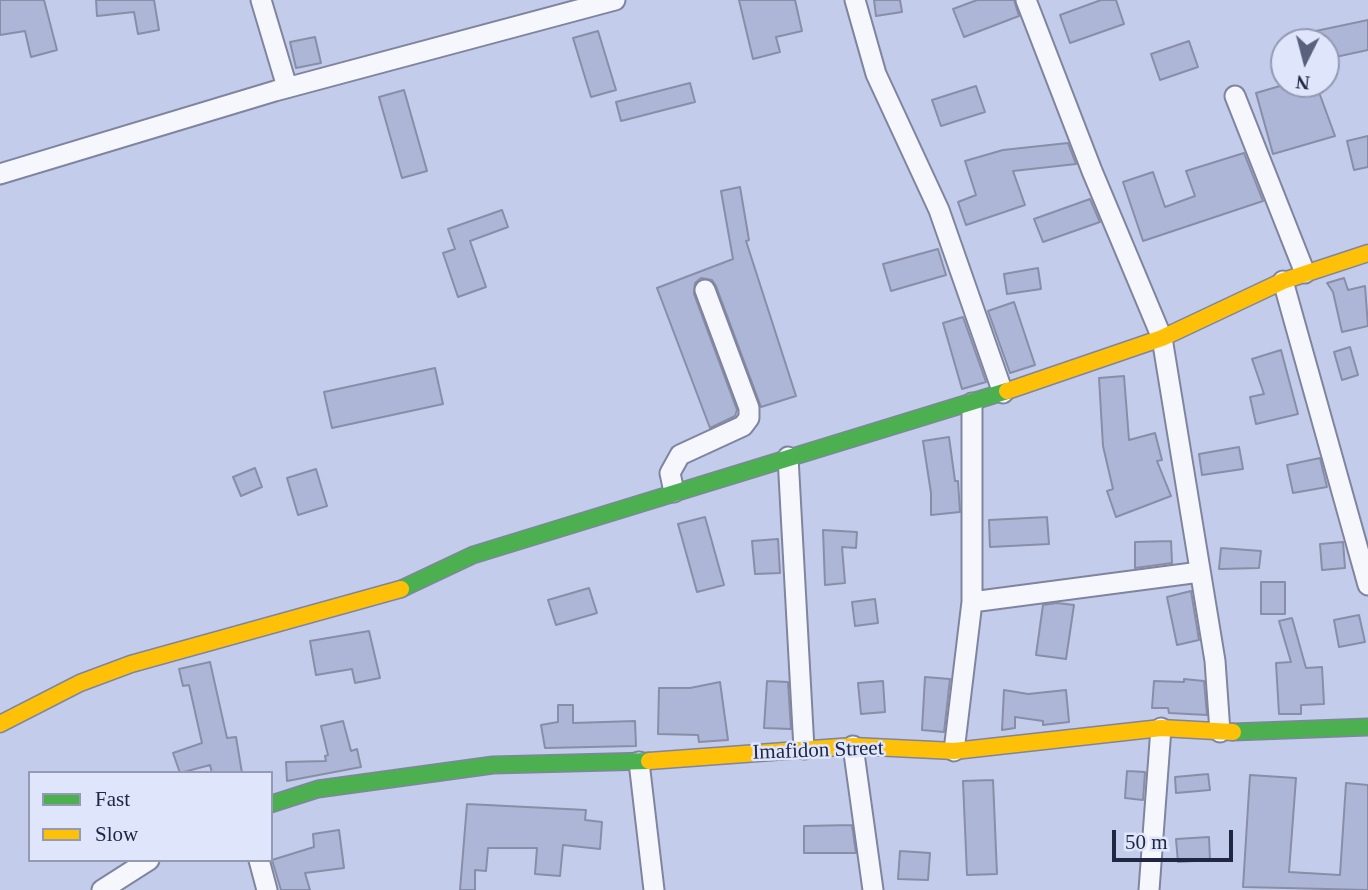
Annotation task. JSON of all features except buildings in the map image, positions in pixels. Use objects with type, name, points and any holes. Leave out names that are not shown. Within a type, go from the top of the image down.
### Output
[{"type":"street","points":[[261,0],[287,87]]},
{"type":"street","points":[[0,174],[287,87],[615,0]]},
{"type":"street","points":[[855,0],[876,74],[939,210],[1003,393]]},
{"type":"street","points":[[1026,0],[1092,171],[1162,338],[1215,661],[1220,732]]},
{"type":"street","points":[[1235,96],[1305,273]]},
{"type":"street","points":[[0,724],[80,683],[131,664],[392,593],[473,555],[1003,393],[1162,338],[1283,281],[1368,253]]},
{"type":"street","points":[[1283,281],[1368,585]]},
{"type":"street","points":[[674,492],[670,473],[680,456],[743,426],[749,418],[749,408],[705,290]]},
{"type":"street","points":[[954,751],[972,602],[972,403]]},
{"type":"street","points":[[788,457],[804,749]]},
{"type":"street","points":[[972,602],[1200,572]]},
{"type":"street","name":"Imafidon Street","points":[[273,803],[318,789],[493,765],[639,762],[853,746],[954,751],[1161,728],[1220,732],[1368,727]]},
{"type":"street","points":[[1149,890],[1161,728]]},
{"type":"street","points":[[853,746],[873,890]]},
{"type":"street","points":[[639,762],[654,890]]},
{"type":"street","points":[[103,890],[146,862]]},
{"type":"street","points":[[260,862],[267,890]]},
{"type":"traffic: fast","points":[[401,589],[473,555],[1007,391]]},
{"type":"traffic: fast","points":[[1233,732],[1368,727]]},
{"type":"traffic: fast","points":[[273,803],[318,789],[493,765],[649,761]]},
{"type":"traffic: slow","points":[[1007,391],[1162,338],[1283,281],[1368,253]]},
{"type":"traffic: slow","points":[[0,724],[80,683],[131,664],[401,589]]},
{"type":"traffic: slow","points":[[649,761],[853,746],[954,751],[1161,728],[1233,732]]}]
